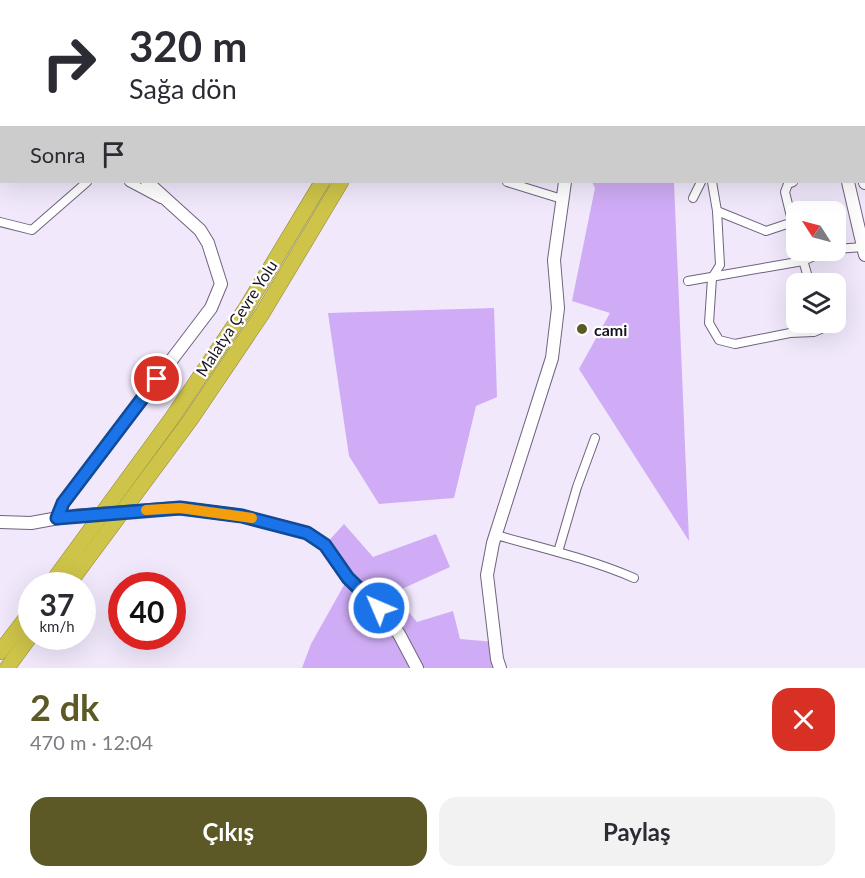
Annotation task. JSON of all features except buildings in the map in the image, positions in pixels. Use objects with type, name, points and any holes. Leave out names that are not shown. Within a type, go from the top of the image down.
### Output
[{"type":"highway","name":"Malatya Çevre Yolu","points":[[59,572],[178,409],[246,308],[321,183]]},
{"type":"highway","name":"Malatya Çevre Yolu","points":[[77,572],[256,323],[340,183]]},
{"type":"highway","points":[[0,652],[18,628]]},
{"type":"highway","points":[[7,668],[20,650]]},
{"type":"street","points":[[0,222],[32,230],[86,183]]},
{"type":"street","points":[[131,183],[167,202]]},
{"type":"street","points":[[57,518],[63,503],[211,308],[221,284],[208,243],[200,230],[148,183]]},
{"type":"street","points":[[510,183],[562,199]]},
{"type":"street","points":[[500,668],[496,658],[487,575],[496,535],[552,358],[558,308],[554,260],[565,183]]},
{"type":"street","points":[[693,198],[700,183]]},
{"type":"street","points":[[711,183],[717,211],[720,265],[712,278],[709,323],[719,340],[735,344],[790,333]]},
{"type":"street","points":[[787,201],[785,192],[788,183]]},
{"type":"street","points":[[846,250],[864,251],[848,183]]},
{"type":"street","points":[[717,211],[766,231],[786,224]]},
{"type":"street","points":[[688,281],[803,261],[807,273]]},
{"type":"street","points":[[558,552],[595,438]]},
{"type":"street","points":[[0,522],[31,523],[73,516],[180,508],[242,516],[307,533],[325,545],[348,578],[379,608],[399,634],[417,668]]},
{"type":"street","points":[[496,535],[558,552],[634,578]]},
{"type":"shaded area","points":[[592,183],[674,183],[689,541],[579,369],[610,313],[572,301],[595,188]]},
{"type":"shaded area","points":[[494,308],[497,397],[476,406],[454,498],[379,504],[349,456],[328,313]]},
{"type":"shaded area","points":[[344,524],[373,557],[436,534],[450,567],[393,593],[417,622],[453,611],[460,639],[495,642],[501,668],[302,668],[311,644],[348,578],[325,545]]},
{"type":"slow traffic","points":[[146,510],[180,508],[252,518]]},
{"type":"place","name":"cami","points":[[582,329]]},
{"type":"route","points":[[157,379],[63,503],[57,518],[180,508],[242,516],[307,533],[325,545],[348,578],[379,608]]}]
